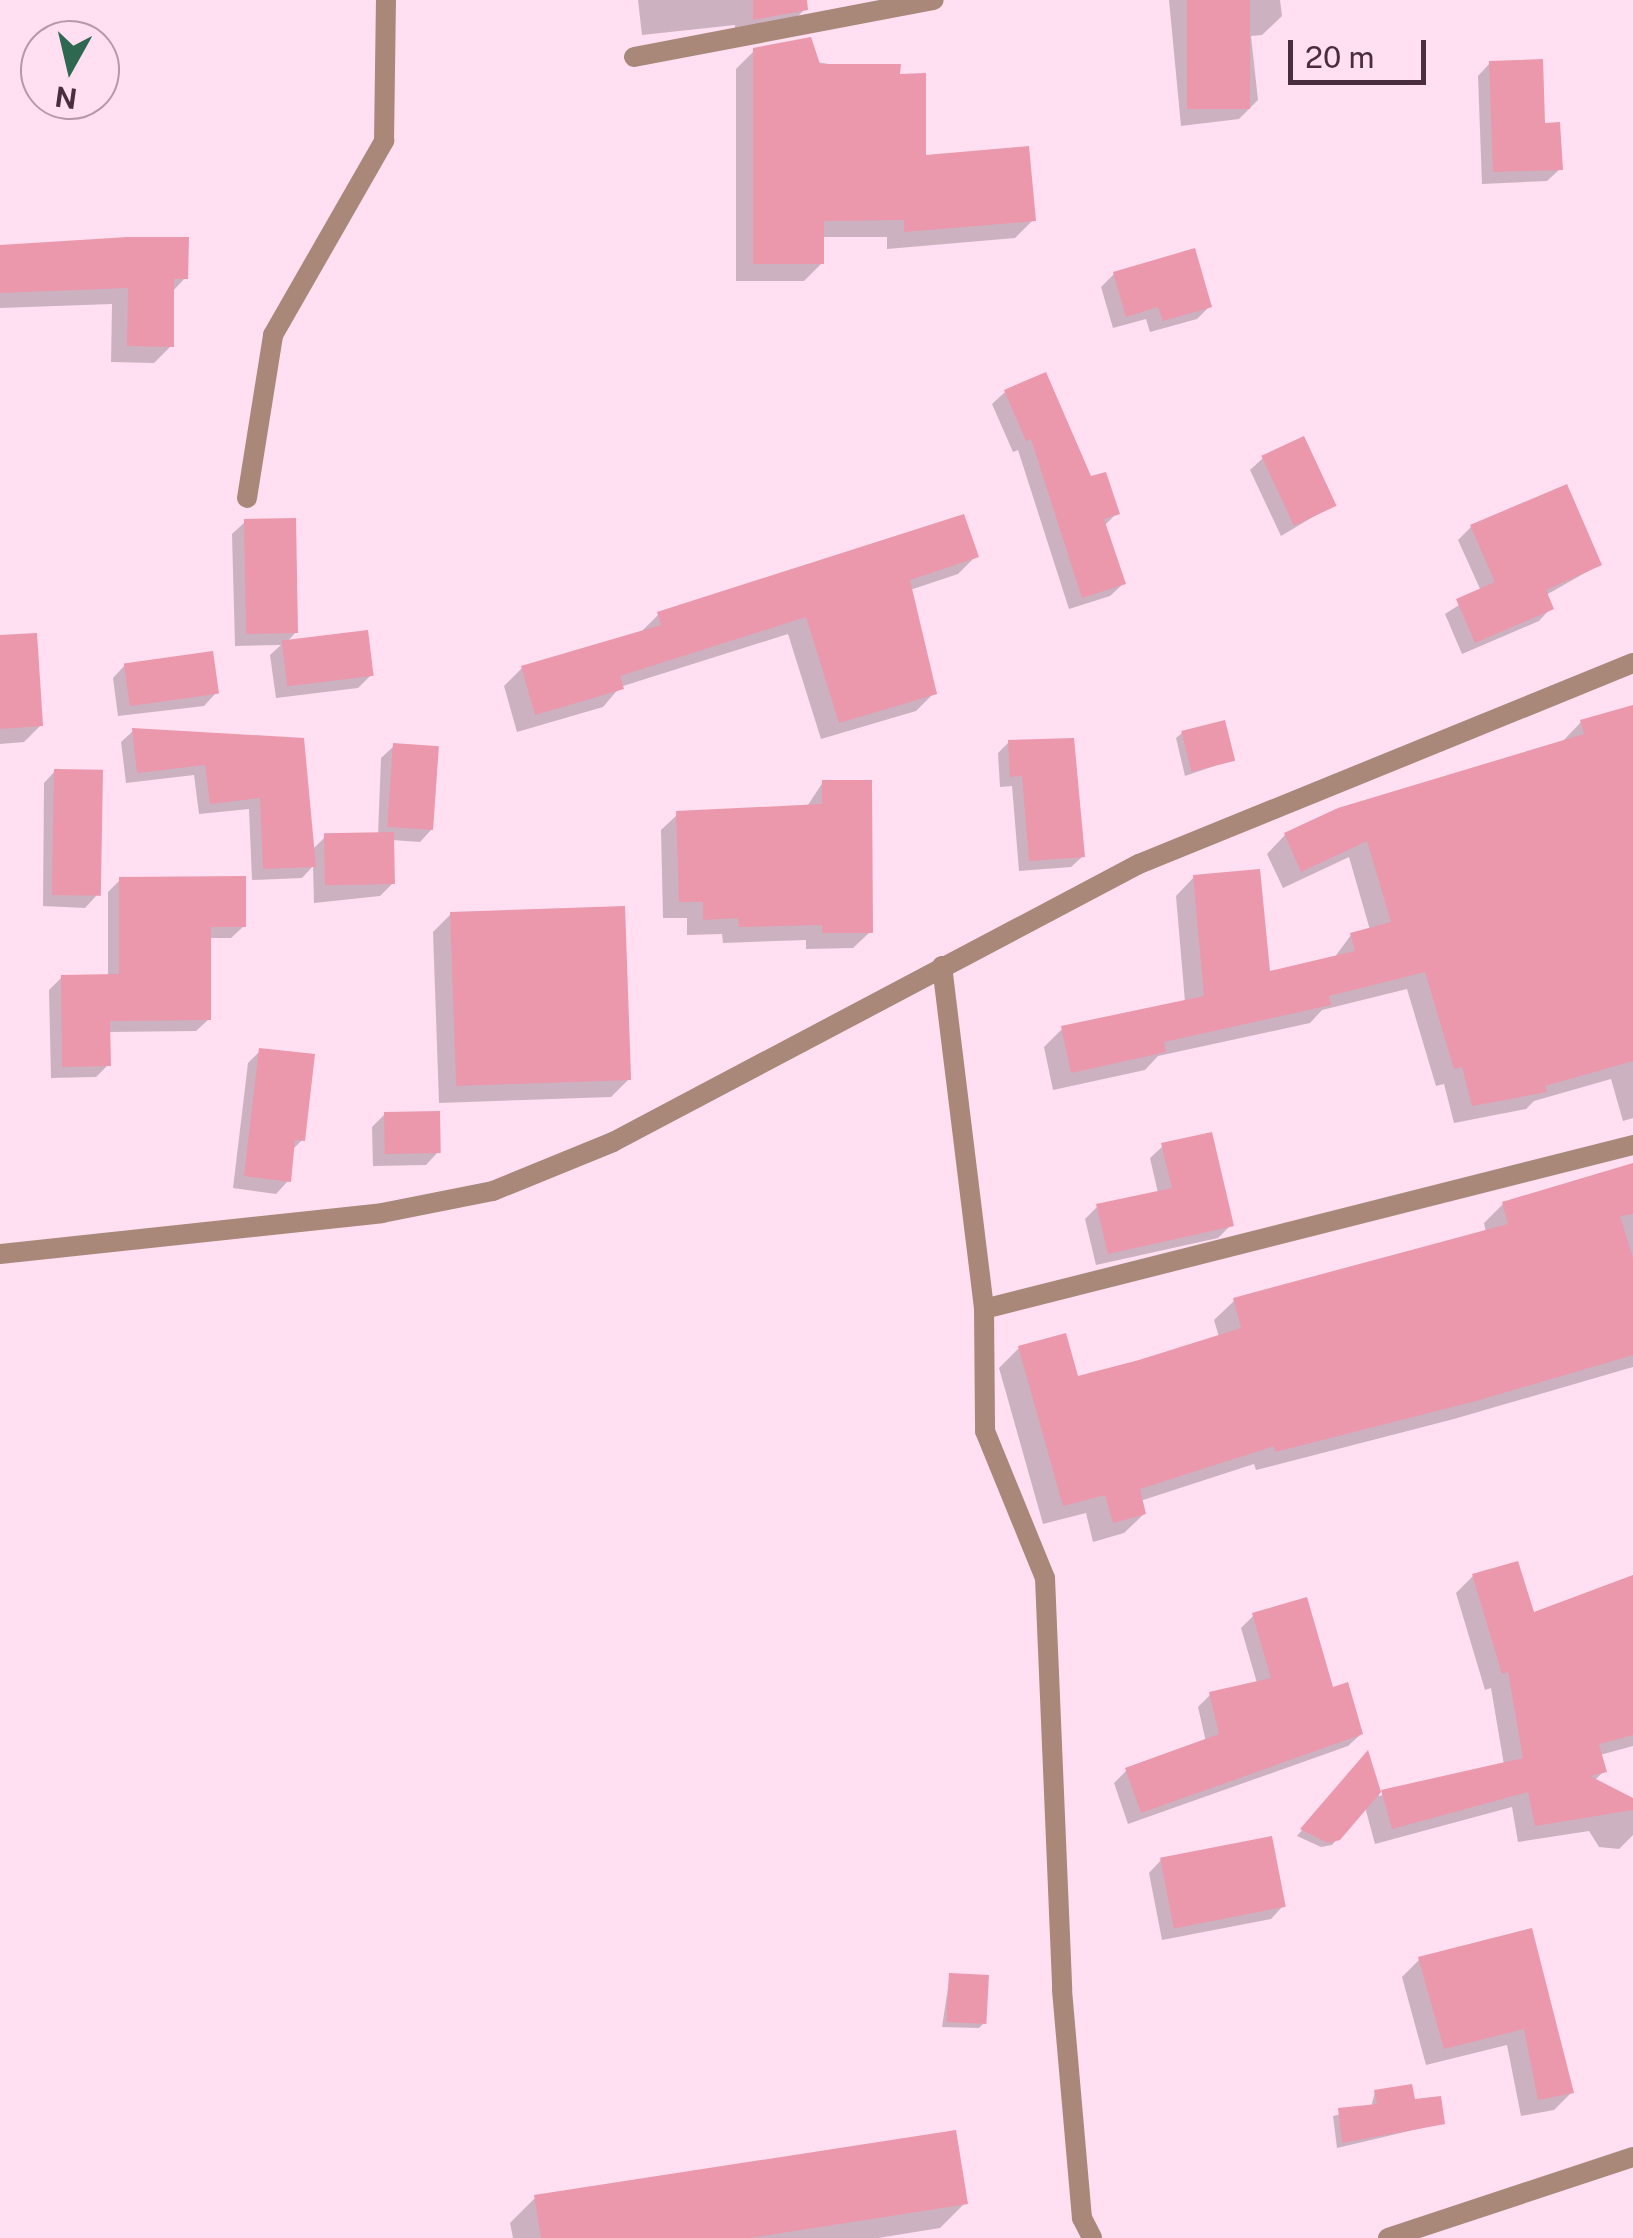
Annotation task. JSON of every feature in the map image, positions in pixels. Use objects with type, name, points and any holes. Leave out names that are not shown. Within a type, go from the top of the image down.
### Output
[{"type":"street","points":[[247,498],[272,335],[384,142],[386,0]]},
{"type":"street","points":[[634,57],[845,10],[934,0]]},
{"type":"street","points":[[0,1254],[382,1213],[493,1192],[613,1142],[1138,864],[1633,663]]},
{"type":"street","points":[[942,966],[984,1309],[984,1432],[1045,1578],[1062,1990],[1082,2218],[1092,2238]]},
{"type":"street","points":[[984,1309],[1633,1144]]},
{"type":"street","points":[[1388,2238],[1633,2157]]},
{"type":"building","points":[[753,0],[807,0],[808,10],[753,20]]},
{"type":"building","points":[[1187,0],[1250,0],[1250,109],[1187,109]]},
{"type":"building","points":[[811,37],[820,64],[901,64],[900,74],[926,73],[926,155],[1029,146],[1036,221],[904,232],[904,220],[824,221],[824,264],[753,264],[753,48]]},
{"type":"building","points":[[1543,59],[1545,123],[1560,122],[1563,170],[1493,172],[1489,61]]},
{"type":"building","points":[[189,237],[188,279],[174,279],[174,347],[127,346],[128,288],[0,293],[0,245]]},
{"type":"building","points":[[1195,248],[1212,307],[1163,321],[1158,307],[1126,317],[1113,272]]},
{"type":"building","points":[[1046,372],[1091,476],[1106,472],[1120,514],[1104,519],[1126,584],[1082,598],[1031,439],[1026,441],[1004,390]]},
{"type":"building","points":[[1304,436],[1337,506],[1294,526],[1261,456]]},
{"type":"building","points":[[1567,484],[1602,565],[1546,590],[1554,609],[1475,643],[1456,599],[1495,582],[1470,525]]},
{"type":"building","points":[[964,514],[979,557],[910,580],[937,694],[839,723],[806,617],[620,676],[624,689],[535,715],[521,666],[661,625],[657,612]]},
{"type":"building","points":[[296,518],[298,633],[246,634],[244,519]]},
{"type":"building","points":[[368,630],[374,676],[287,686],[282,641]]},
{"type":"building","points":[[37,633],[43,726],[0,729],[0,635]]},
{"type":"building","points":[[213,651],[219,694],[130,706],[124,664]]},
{"type":"building","points":[[1633,705],[1633,1061],[1545,1086],[1547,1092],[1472,1106],[1462,1067],[1454,1069],[1425,972],[1329,996],[1331,1005],[1164,1042],[1166,1052],[1071,1073],[1061,1026],[1204,996],[1193,875],[1260,869],[1270,971],[1355,951],[1350,933],[1391,922],[1367,841],[1301,872],[1284,833],[1338,808],[1584,734],[1580,720]]},
{"type":"building","points":[[1225,720],[1235,761],[1191,772],[1181,731]]},
{"type":"building","points":[[132,728],[304,738],[316,867],[263,869],[260,798],[210,804],[205,765],[137,773]]},
{"type":"building","points":[[1074,738],[1085,857],[1029,861],[1022,776],[1010,777],[1008,740]]},
{"type":"building","points":[[393,743],[439,746],[433,830],[387,827]]},
{"type":"building","points":[[54,769],[103,770],[101,896],[52,895]]},
{"type":"building","points":[[822,780],[872,780],[873,933],[822,933],[822,925],[739,927],[738,918],[703,920],[703,902],[679,902],[676,811],[822,804]]},
{"type":"building","points":[[394,832],[395,884],[325,885],[324,833]]},
{"type":"building","points":[[246,876],[246,927],[211,927],[211,1020],[110,1021],[111,1066],[62,1067],[61,975],[119,974],[119,877]]},
{"type":"building","points":[[625,906],[631,1080],[456,1086],[450,912]]},
{"type":"building","points":[[259,1048],[315,1054],[305,1141],[295,1140],[291,1182],[244,1176]]},
{"type":"building","points":[[440,1111],[441,1153],[385,1154],[384,1112]]},
{"type":"building","points":[[1212,1132],[1234,1226],[1108,1254],[1096,1204],[1172,1188],[1161,1143]]},
{"type":"building","points":[[1633,1163],[1633,1214],[1620,1216],[1633,1258],[1633,1355],[1476,1401],[1275,1452],[1274,1446],[1140,1489],[1146,1514],[1113,1523],[1105,1495],[1063,1506],[1018,1346],[1066,1333],[1078,1376],[1139,1360],[1241,1328],[1233,1298],[1508,1224],[1502,1202]]},
{"type":"building","points":[[1518,1561],[1534,1612],[1633,1575],[1633,1735],[1599,1744],[1607,1772],[1590,1776],[1633,1798],[1633,1810],[1535,1826],[1528,1792],[1392,1829],[1381,1790],[1523,1758],[1508,1672],[1502,1674],[1472,1574]]},
{"type":"building","points":[[1307,1597],[1333,1687],[1348,1682],[1363,1734],[1141,1813],[1125,1768],[1219,1734],[1209,1692],[1271,1678],[1252,1613]]},
{"type":"building","points":[[1368,1750],[1381,1792],[1340,1840],[1328,1843],[1300,1829]]},
{"type":"building","points":[[1272,1836],[1286,1907],[1174,1928],[1160,1858]]},
{"type":"building","points":[[1532,1928],[1574,2093],[1538,2100],[1524,2029],[1444,2049],[1418,1957]]},
{"type":"building","points":[[949,1973],[989,1975],[986,2024],[946,2022]]},
{"type":"building","points":[[1412,2084],[1415,2099],[1441,2096],[1445,2124],[1342,2143],[1338,2108],[1377,2104],[1374,2090]]},
{"type":"building","points":[[956,2130],[968,2204],[749,2238],[541,2238],[534,2195]]}]
